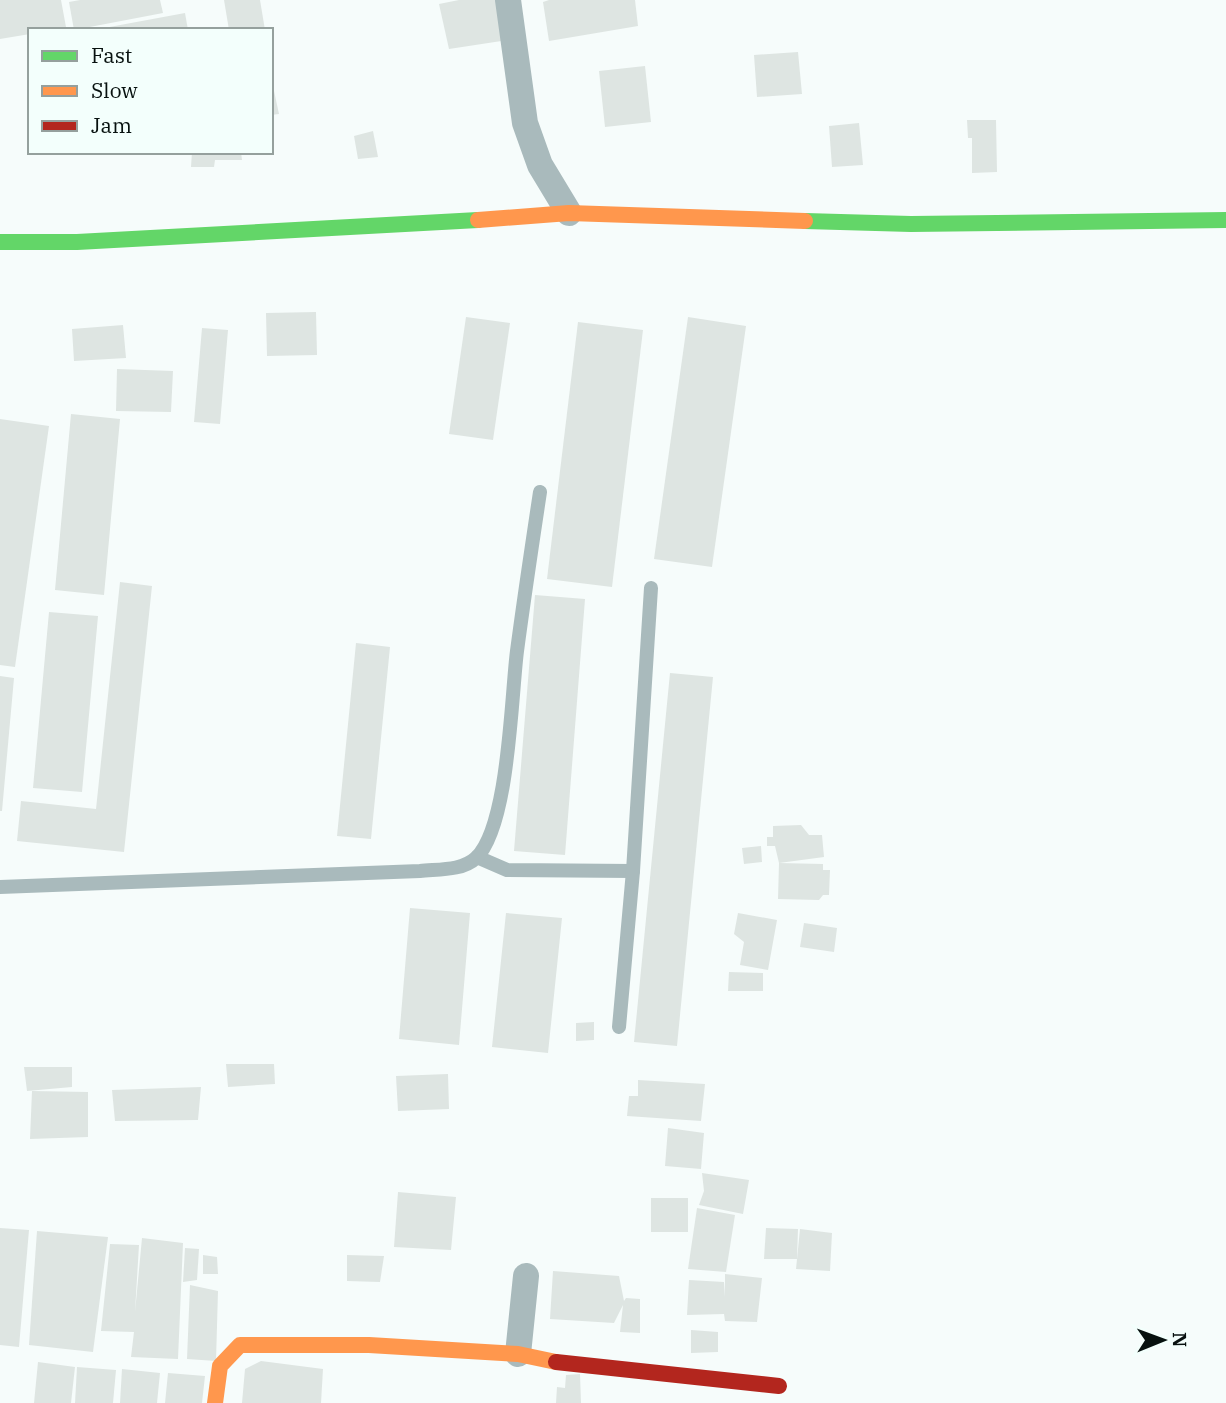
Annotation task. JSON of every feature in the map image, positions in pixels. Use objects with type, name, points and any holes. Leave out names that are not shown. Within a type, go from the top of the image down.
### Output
[{"type":"street","points":[[508,0],[525,123],[540,165],[569,213]]},
{"type":"street","points":[[0,242],[77,242],[363,228],[569,213],[911,224],[1117,221],[1182,223],[1226,220]]},
{"type":"street","points":[[518,1354],[526,1276]]},
{"type":"street","points":[[215,1403],[220,1366],[240,1345],[369,1345],[518,1354],[562,1363],[779,1386]]},
{"type":"lane","points":[[0,887],[420,871],[466,865],[477,857],[488,839],[506,759],[517,652],[540,492]]},
{"type":"lane","points":[[619,1027],[634,870],[651,588]]},
{"type":"lane","points":[[477,857],[507,870],[634,870]]},
{"type":"building","points":[[0,0],[61,0],[66,27],[28,28],[28,34],[0,39]]},
{"type":"building","points":[[160,0],[163,13],[74,28],[69,2]]},
{"type":"building","points":[[224,0],[260,0],[265,28],[229,28]]},
{"type":"building","points":[[459,0],[501,0],[508,40],[449,49],[439,4]]},
{"type":"building","points":[[635,0],[638,26],[549,41],[543,2]]},
{"type":"building","points":[[185,13],[188,28],[104,28]]},
{"type":"building","points":[[798,52],[802,94],[757,97],[754,55]]},
{"type":"building","points":[[645,66],[651,122],[605,127],[599,71]]},
{"type":"building","points":[[273,86],[279,114],[273,115]]},
{"type":"building","points":[[967,120],[996,120],[997,172],[972,173],[972,138],[968,138]]},
{"type":"building","points":[[859,123],[863,165],[832,167],[829,126]]},
{"type":"building","points":[[373,131],[378,157],[358,159],[354,136]]},
{"type":"building","points":[[192,154],[241,154],[242,160],[215,160],[214,167],[191,167]]},
{"type":"building","points":[[316,312],[317,355],[267,356],[266,313]]},
{"type":"building","points":[[466,317],[510,323],[493,440],[449,434]]},
{"type":"building","points":[[688,317],[746,326],[712,567],[654,559]]},
{"type":"building","points":[[578,322],[643,330],[612,587],[547,579]]},
{"type":"building","points":[[123,325],[126,358],[74,361],[72,329]]},
{"type":"building","points":[[202,328],[228,330],[220,424],[194,422]]},
{"type":"building","points":[[117,369],[173,371],[171,412],[116,411]]},
{"type":"building","points":[[71,414],[120,419],[104,595],[55,590]]},
{"type":"building","points":[[0,419],[49,426],[15,667],[0,665]]},
{"type":"building","points":[[120,582],[152,586],[124,852],[17,841],[21,801],[96,809]]},
{"type":"building","points":[[535,595],[585,599],[565,855],[514,851]]},
{"type":"building","points":[[49,612],[98,616],[82,792],[33,788]]},
{"type":"building","points":[[356,643],[390,647],[371,839],[337,836]]},
{"type":"building","points":[[670,673],[713,677],[677,1046],[634,1042]]},
{"type":"building","points":[[0,676],[14,678],[2,811],[0,811]]},
{"type":"building","points":[[801,825],[809,835],[822,835],[824,857],[779,863],[775,846],[767,846],[767,837],[773,837],[773,826]]},
{"type":"building","points":[[761,846],[762,862],[744,864],[742,848]]},
{"type":"building","points":[[779,863],[823,864],[823,870],[830,870],[829,895],[823,895],[819,900],[778,899]]},
{"type":"building","points":[[410,908],[470,913],[459,1045],[399,1039]]},
{"type":"building","points":[[506,913],[562,918],[548,1053],[492,1047]]},
{"type":"building","points":[[738,913],[777,920],[768,970],[740,965],[744,942],[734,934]]},
{"type":"building","points":[[804,923],[837,928],[834,952],[800,947]]},
{"type":"building","points":[[729,972],[763,973],[763,991],[728,991]]},
{"type":"building","points":[[594,1022],[594,1040],[576,1041],[576,1023]]},
{"type":"building","points":[[226,1064],[274,1064],[275,1084],[228,1087]]},
{"type":"building","points":[[24,1067],[72,1067],[72,1087],[27,1091]]},
{"type":"building","points":[[448,1074],[449,1109],[398,1111],[396,1076]]},
{"type":"building","points":[[638,1080],[705,1084],[701,1121],[627,1116],[629,1096],[638,1096]]},
{"type":"building","points":[[201,1087],[198,1120],[115,1121],[112,1090]]},
{"type":"building","points":[[32,1091],[88,1092],[88,1137],[30,1139]]},
{"type":"building","points":[[668,1128],[704,1133],[701,1169],[665,1166]]},
{"type":"building","points":[[702,1173],[749,1180],[743,1214],[699,1205],[704,1191]]},
{"type":"building","points":[[398,1192],[456,1197],[451,1250],[394,1247]]},
{"type":"building","points":[[651,1198],[688,1198],[688,1232],[651,1232]]},
{"type":"building","points":[[697,1208],[735,1215],[726,1272],[688,1269]]},
{"type":"building","points":[[0,1228],[29,1230],[19,1347],[0,1345]]},
{"type":"building","points":[[766,1228],[798,1229],[797,1259],[764,1259]]},
{"type":"building","points":[[800,1229],[832,1233],[830,1271],[796,1269]]},
{"type":"building","points":[[37,1231],[108,1237],[93,1352],[29,1345]]},
{"type":"building","points":[[142,1238],[183,1243],[178,1359],[131,1357],[134,1332],[101,1331],[110,1244],[139,1245],[135,1312]]},
{"type":"building","points":[[185,1248],[199,1249],[197,1280],[183,1282]]},
{"type":"building","points":[[203,1255],[217,1257],[218,1274],[203,1274]]},
{"type":"building","points":[[347,1255],[384,1256],[380,1282],[347,1281]]},
{"type":"building","points":[[553,1271],[619,1276],[624,1301],[626,1298],[640,1299],[640,1333],[620,1332],[623,1305],[614,1323],[550,1319]]},
{"type":"building","points":[[725,1274],[762,1278],[757,1322],[725,1321],[724,1314],[687,1315],[689,1280],[724,1282],[725,1297]]},
{"type":"building","points":[[190,1285],[218,1291],[216,1361],[187,1359]]},
{"type":"building","points":[[691,1330],[718,1332],[718,1352],[691,1353]]},
{"type":"building","points":[[261,1361],[323,1369],[321,1403],[242,1403],[245,1369]]},
{"type":"building","points":[[38,1362],[75,1367],[71,1403],[34,1403]]},
{"type":"building","points":[[77,1367],[116,1370],[113,1403],[75,1403]]},
{"type":"building","points":[[122,1369],[160,1373],[157,1403],[120,1403]]},
{"type":"building","points":[[168,1373],[205,1376],[202,1403],[165,1403]]},
{"type":"building","points":[[580,1374],[581,1403],[556,1403],[557,1387],[565,1388],[566,1375]]},
{"type":"traffic: fast","points":[[0,242],[77,242],[478,220]]},
{"type":"traffic: fast","points":[[805,221],[911,224],[1226,220]]},
{"type":"traffic: slow","points":[[478,220],[569,213],[805,221]]},
{"type":"traffic: slow","points":[[215,1403],[220,1366],[240,1345],[369,1345],[518,1354],[556,1362]]},
{"type":"traffic: jam","points":[[556,1362],[779,1386]]}]
